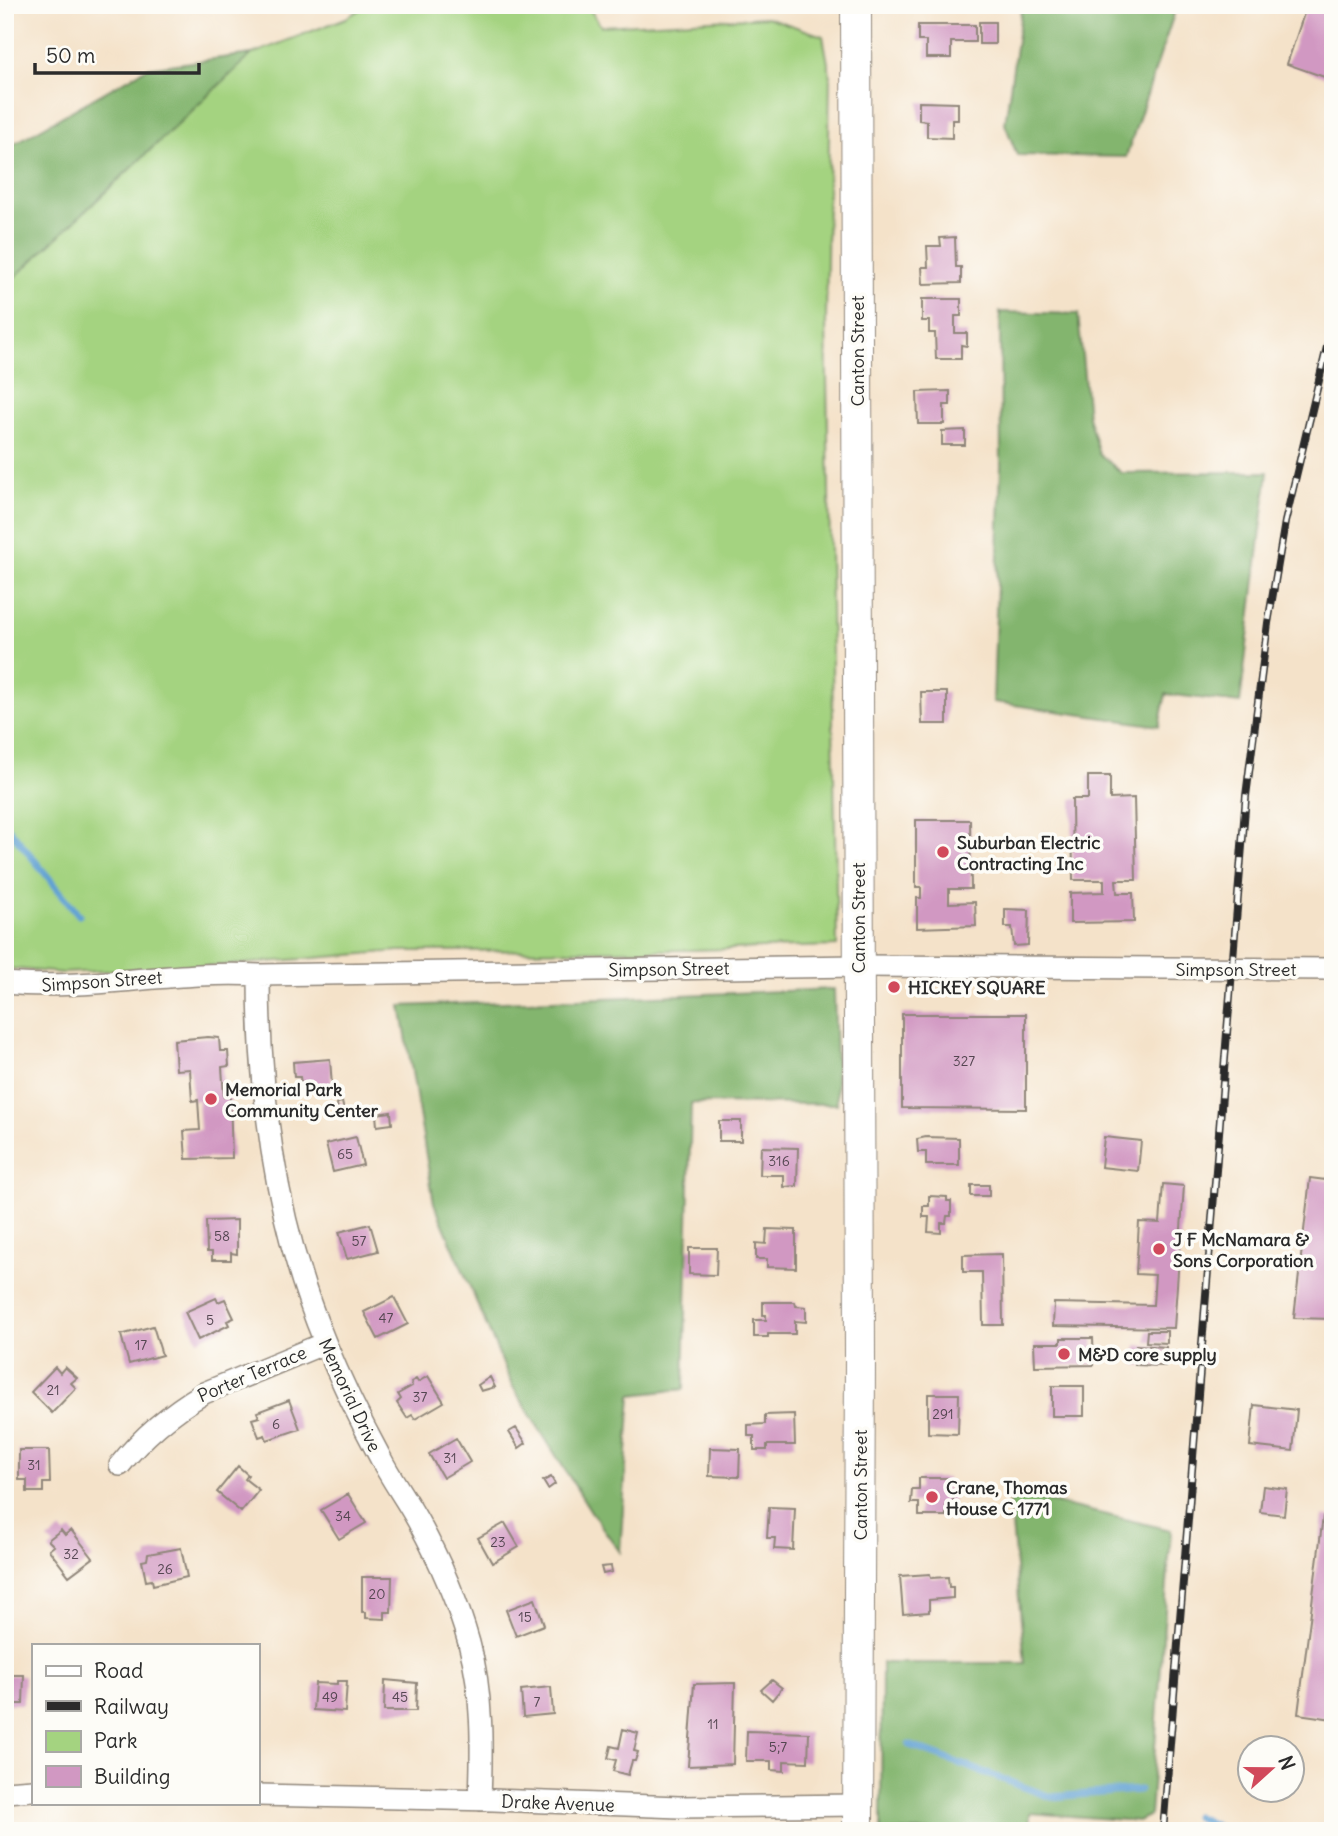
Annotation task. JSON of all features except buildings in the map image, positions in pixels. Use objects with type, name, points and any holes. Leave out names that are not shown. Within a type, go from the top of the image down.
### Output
[{"type":"main road","name":"Canton Street","points":[[856,5],[860,1330],[858,1818]]},
{"type":"street","name":"Simpson Street","points":[[5,983],[75,986],[217,974],[858,967],[1333,968]]},
{"type":"street","name":"Memorial Drive","points":[[258,975],[265,1105],[274,1161],[295,1254],[325,1343],[380,1458],[433,1551],[461,1619],[475,1670],[479,1710],[480,1800]]},
{"type":"street","name":"Porter Terrace","points":[[120,1465],[159,1424],[204,1393],[325,1343]]},
{"type":"street","points":[[5,1792],[32,1790]]},
{"type":"street","name":"Drake Avenue","points":[[259,1795],[679,1807],[858,1818]]},
{"type":"green space","points":[[367,5],[587,5],[601,26],[767,17],[823,36],[830,74],[826,320],[837,946],[691,950],[399,951],[230,965],[63,973],[5,968],[5,283],[15,277],[252,54],[346,18]]},
{"type":"green space","points":[[1022,5],[1177,5],[1126,157],[1017,155],[1005,124]]},
{"type":"green space","points":[[252,54],[15,277],[5,283],[5,149],[147,68]]},
{"type":"green space","points":[[1000,312],[1078,314],[1088,416],[1099,454],[1122,473],[1268,472],[1240,703],[1166,694],[1159,726],[993,702],[1001,466]]},
{"type":"green space","points":[[834,989],[837,1104],[691,1103],[684,1389],[631,1395],[620,1552],[592,1513],[513,1387],[434,1203],[401,1006]]},
{"type":"green space","points":[[1009,1492],[1171,1530],[1150,1815],[1138,1821],[1030,1813],[1029,1831],[881,1831],[882,1663],[1025,1663]]},
{"type":"waterway","points":[[5,824],[79,915]]},
{"type":"waterway","points":[[909,1745],[1051,1797],[1139,1790]]},
{"type":"waterway","points":[[1195,1816],[1226,1831]]},
{"type":"railway","points":[[1163,1831],[1246,796],[1268,623],[1285,522],[1333,322]]},
{"type":"place","name":"Suburban Electric Contracting Inc","points":[[943,852]]},
{"type":"place","name":"HICKEY SQUARE","points":[[894,987]]},
{"type":"place","name":"Memorial Park Community Center","points":[[211,1099]]},
{"type":"place","name":"J F McNamara & Sons Corporation","points":[[1159,1249]]},
{"type":"place","name":"M&D core supply","points":[[1064,1354]]},
{"type":"place","name":"Crane, Thomas House C 1771","points":[[932,1497]]}]
